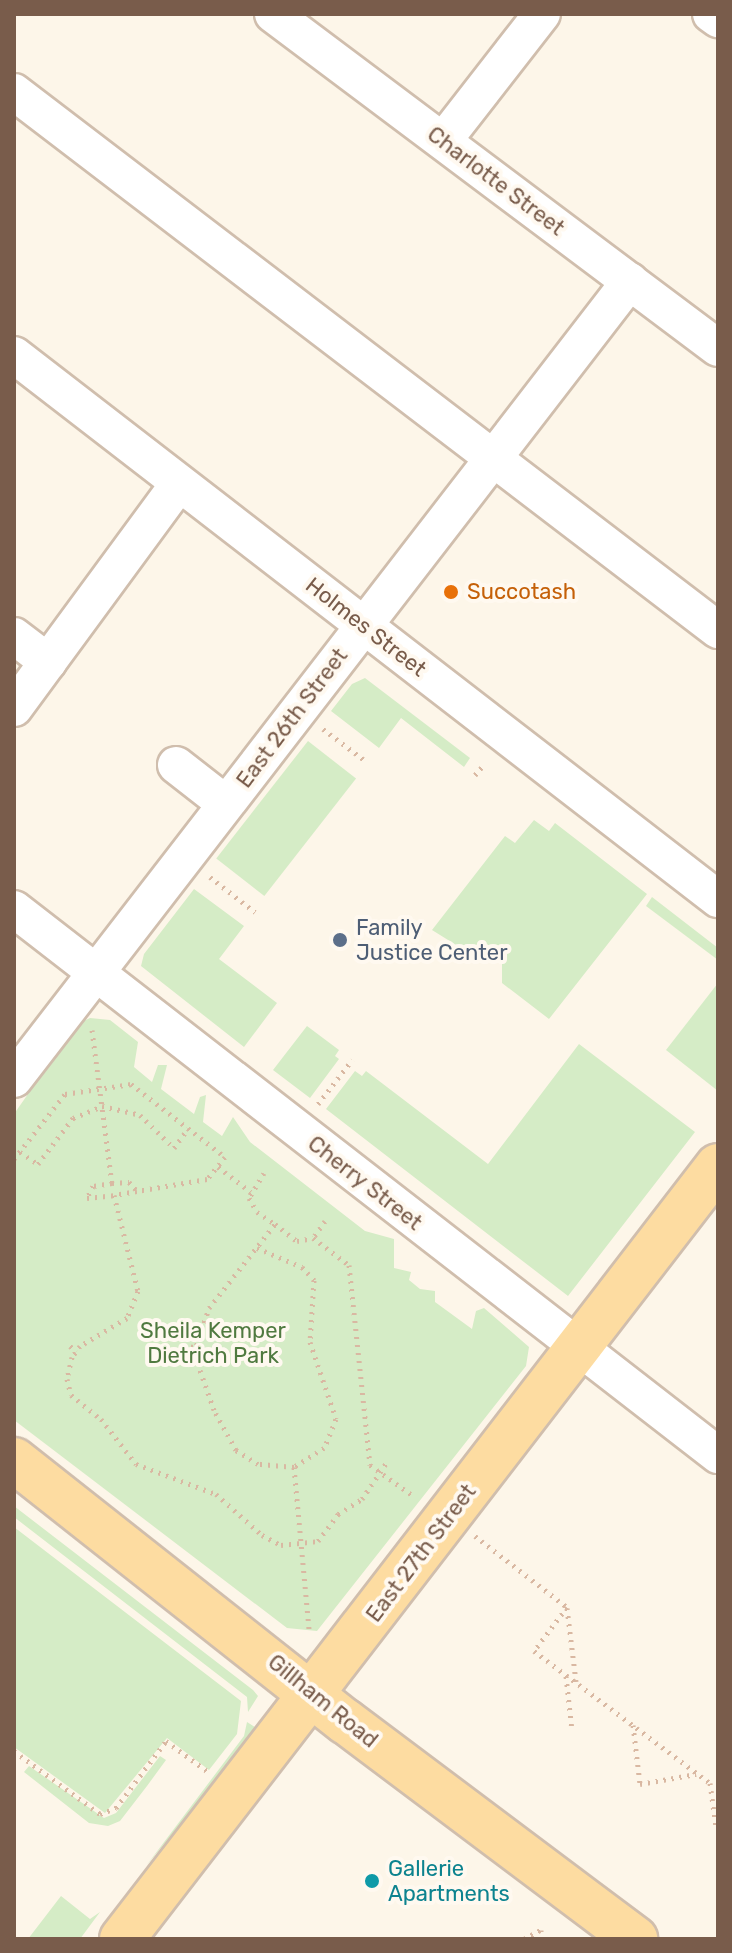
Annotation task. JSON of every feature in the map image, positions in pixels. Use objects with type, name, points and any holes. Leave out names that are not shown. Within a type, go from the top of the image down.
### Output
[{"type":"main road","name":"East 27th Street","points":[[122,1939],[576,1348],[715,1174]]},
{"type":"main road","name":"Gillham Road","points":[[14,1460],[635,1939]]},
{"type":"street","name":"Charlotte Street","points":[[273,14],[718,348]]},
{"type":"street","points":[[443,141],[542,14]]},
{"type":"street","points":[[711,14],[718,19]]},
{"type":"street","points":[[14,92],[718,630]]},
{"type":"street","name":"East 26th Street","points":[[14,1079],[630,281]]},
{"type":"street","name":"Holmes Street","points":[[14,355],[718,899]]},
{"type":"street","points":[[14,708],[179,483]]},
{"type":"street","points":[[14,636],[48,662]]},
{"type":"street","points":[[176,765],[226,804]]},
{"type":"street","name":"Cherry Street","points":[[14,909],[576,1348],[718,1455]]},
{"type":"path","points":[[325,730],[367,762]]},
{"type":"path","points":[[475,775],[482,767]]},
{"type":"path","points":[[211,878],[255,912]]},
{"type":"path","points":[[90,1018],[112,1183]]},
{"type":"path","points":[[315,1108],[352,1060]]},
{"type":"path","points":[[14,1159],[65,1094],[131,1084],[225,1157],[207,1179],[114,1195],[87,1198],[93,1186],[112,1183],[129,1182],[137,1191]]},
{"type":"path","points":[[20,1152],[38,1164],[73,1118],[102,1106],[140,1115],[174,1148],[188,1129]]},
{"type":"path","points":[[218,1167],[251,1192],[254,1208],[297,1241],[313,1238],[325,1221]]},
{"type":"path","points":[[251,1192],[264,1173]]},
{"type":"path","points":[[114,1195],[137,1282],[137,1300],[123,1322],[76,1351],[67,1379],[71,1395],[101,1419],[136,1464],[216,1494],[270,1541],[303,1546],[318,1541],[338,1514],[362,1499],[387,1462]]},
{"type":"path","points":[[257,1248],[302,1267],[314,1280],[310,1342],[336,1419],[324,1448],[294,1467],[265,1467],[236,1450],[199,1377],[195,1347],[209,1308],[275,1224]]},
{"type":"path","points":[[313,1238],[349,1265],[370,1465],[412,1495]]},
{"type":"path","points":[[70,1346],[76,1351]]},
{"type":"path","points":[[183,1346],[195,1347]]},
{"type":"path","points":[[294,1467],[309,1630]]},
{"type":"path","points":[[471,1533],[567,1607],[576,1682]]},
{"type":"path","points":[[567,1607],[534,1651],[710,1783],[716,1827]]},
{"type":"path","points":[[566,1675],[572,1730]]},
{"type":"path","points":[[633,1725],[640,1784],[697,1774]]},
{"type":"path","points":[[14,1751],[100,1814],[116,1808],[166,1741],[204,1770]]},
{"type":"path","points":[[524,1939],[543,1929],[541,1939]]},
{"type":"green space","points":[[365,678],[470,758],[464,767],[401,718],[379,748],[331,711],[352,684]]},
{"type":"green space","points":[[308,741],[356,779],[264,896],[216,858]]},
{"type":"green space","points":[[534,820],[549,831],[555,823],[647,894],[549,1019],[502,983],[502,954],[477,958],[432,930],[505,836],[515,843]]},
{"type":"green space","points":[[194,889],[244,926],[219,959],[277,1003],[244,1047],[141,966],[144,954]]},
{"type":"green space","points":[[652,897],[718,948],[718,960],[646,906]]},
{"type":"green space","points":[[718,983],[718,1091],[666,1050]]},
{"type":"green space","name":"Sheila Kemper Dietrich Park","points":[[90,1018],[110,1020],[138,1042],[134,1067],[152,1082],[158,1065],[167,1065],[161,1089],[194,1114],[200,1097],[206,1095],[203,1122],[222,1136],[233,1117],[250,1142],[365,1231],[394,1239],[394,1268],[411,1272],[409,1280],[420,1289],[435,1291],[435,1302],[472,1329],[476,1311],[484,1308],[529,1347],[526,1366],[317,1631],[287,1628],[14,1420],[14,1114],[77,1024]]},
{"type":"green space","points":[[307,1026],[339,1050],[335,1056],[339,1059],[310,1098],[273,1070]]},
{"type":"green space","points":[[579,1044],[695,1132],[568,1296],[326,1109],[355,1071],[362,1076],[366,1071],[488,1164]]},
{"type":"green space","points":[[14,1506],[253,1690],[258,1696],[248,1712],[247,1697],[14,1517]]},
{"type":"green space","points":[[14,1527],[241,1701],[237,1734],[209,1770],[167,1738],[105,1813],[14,1747]]},
{"type":"green space","points":[[247,1722],[258,1729],[146,1866],[244,1736]]},
{"type":"green space","points":[[160,1756],[166,1760],[147,1786],[120,1821],[108,1826],[89,1823],[24,1772],[29,1766],[104,1818],[116,1813]]},
{"type":"green space","points":[[61,1896],[90,1919],[100,1912],[80,1939],[28,1939]]},
{"type":"place","name":"Succotash","points":[[451,592]]},
{"type":"place","name":"Family Justice Center","points":[[340,940]]},
{"type":"place","name":"Gallerie Apartments","points":[[372,1881]]}]
